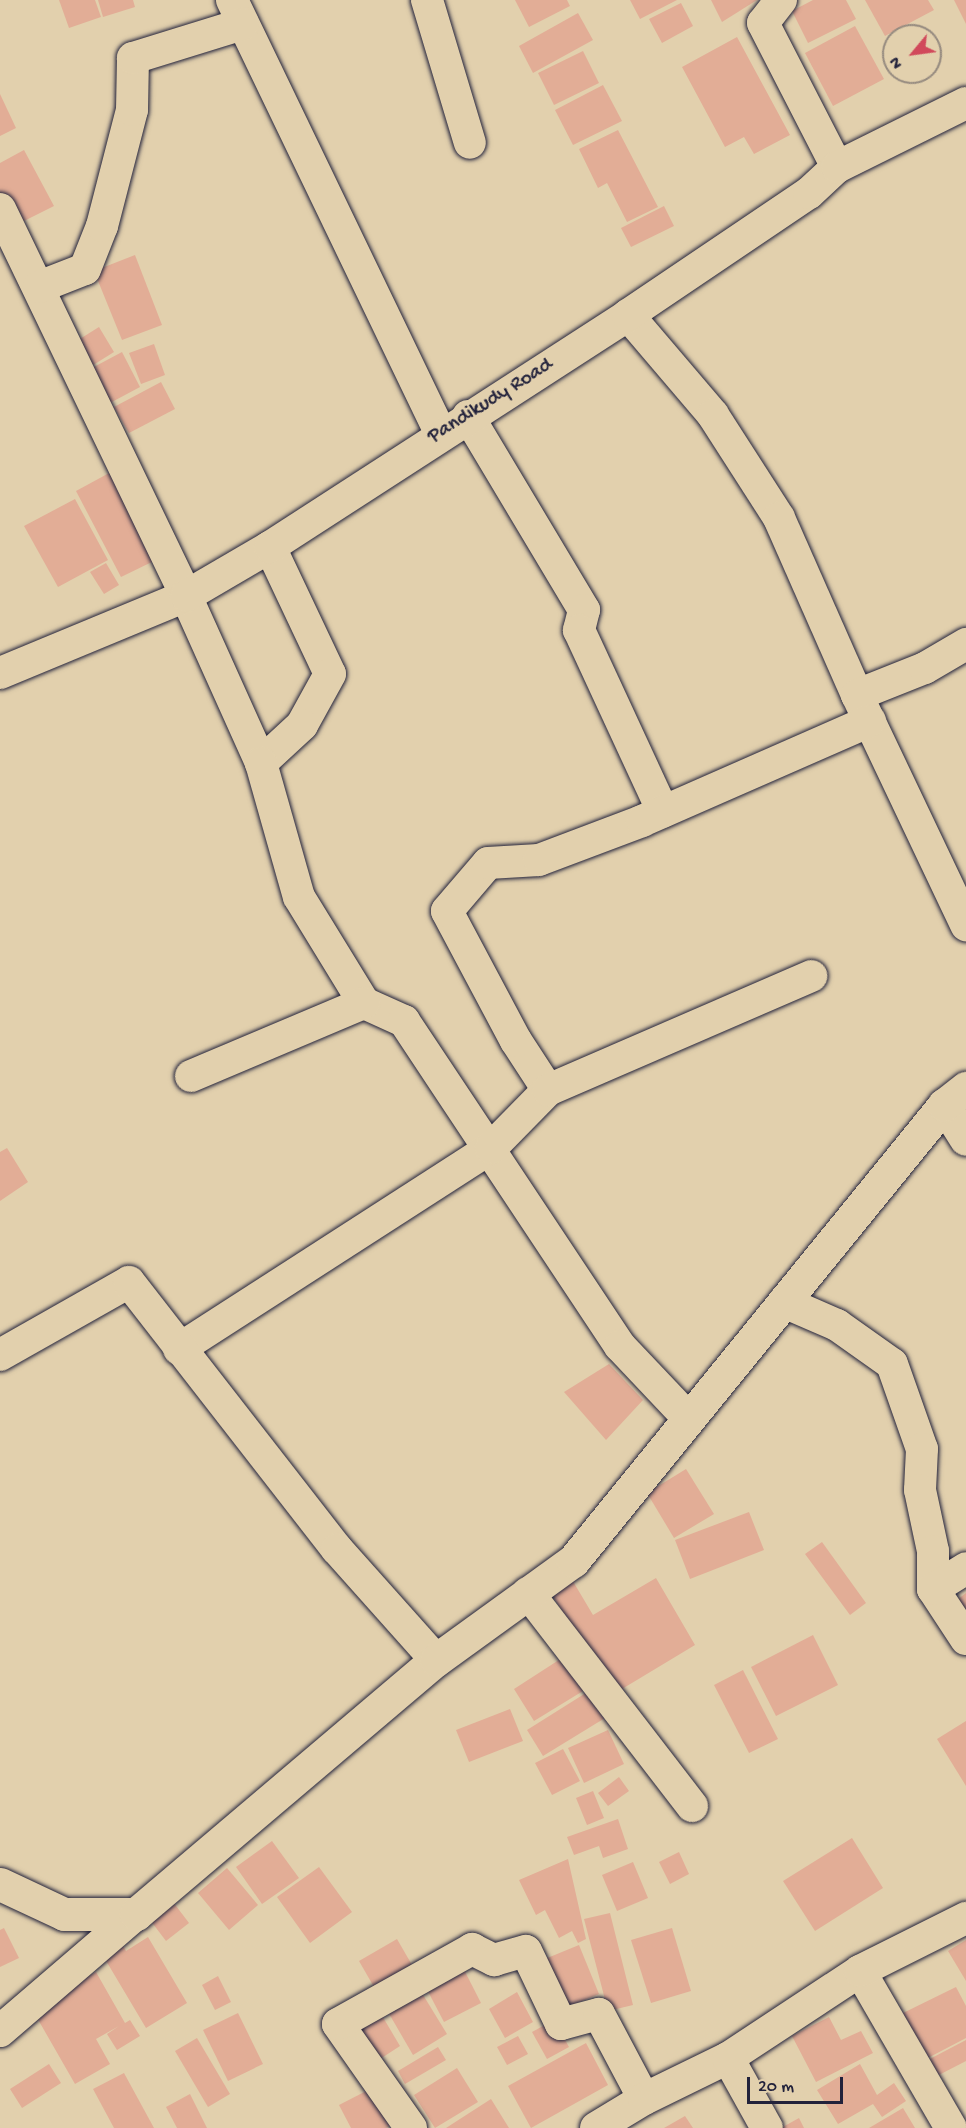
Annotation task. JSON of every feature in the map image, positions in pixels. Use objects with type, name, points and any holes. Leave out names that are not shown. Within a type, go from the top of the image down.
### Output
[{"type":"street","points":[[427,0],[470,143]]},
{"type":"street","points":[[781,0],[763,23],[837,167]]},
{"type":"street","points":[[39,287],[85,269],[102,226],[132,110],[133,58],[238,12],[440,433]]},
{"type":"street","name":"Pandikudy Road","points":[[0,674],[186,596],[270,547],[440,433],[628,315],[809,193],[837,167],[966,104]]},
{"type":"street","points":[[0,209],[186,596],[261,763],[299,897],[364,1003],[404,1021],[491,1148],[620,1347],[689,1419]]},
{"type":"street","points":[[628,315],[713,415],[779,518],[863,708],[966,925]]},
{"type":"street","points":[[468,416],[584,610],[579,630],[663,812]]},
{"type":"street","points":[[261,763],[302,725],[330,674],[270,547]]},
{"type":"street","points":[[548,1090],[516,1041],[447,911],[488,863],[539,860],[663,812],[863,708],[966,644]]},
{"type":"street","points":[[179,1349],[491,1148],[548,1090],[811,976]]},
{"type":"street","points":[[191,1076],[364,1003]]},
{"type":"street","points":[[955,1097],[966,1140]]},
{"type":"street","points":[[0,2031],[436,1660],[573,1561],[955,1097]]},
{"type":"street","points":[[0,1355],[129,1282],[337,1549],[436,1660]]},
{"type":"street","points":[[784,1302],[837,1325],[892,1364],[922,1449],[920,1490],[933,1551],[933,1589],[966,1639]]},
{"type":"street","points":[[933,1589],[966,1568]]},
{"type":"street","points":[[528,1593],[692,1806]]},
{"type":"street","points":[[0,1884],[64,1914],[136,1914]]},
{"type":"street","points":[[596,2128],[644,2099],[728,2058],[860,1971],[966,1918]]},
{"type":"street","points":[[411,2128],[338,2024],[472,1949],[494,1960],[526,1951],[561,2024],[599,2014],[644,2099]]},
{"type":"street","points":[[860,1971],[951,2128]]},
{"type":"street","points":[[728,2058],[767,2128]]},
{"type":"building","points":[[59,0],[95,0],[101,17],[69,28]]},
{"type":"building","points":[[98,0],[133,0],[135,7],[103,17]]},
{"type":"building","points":[[515,0],[567,0],[570,6],[529,27]]},
{"type":"building","points":[[630,0],[677,0],[640,19]]},
{"type":"building","points":[[711,0],[757,0],[722,22]]},
{"type":"building","points":[[813,0],[846,0],[856,19],[808,43],[792,11]]},
{"type":"building","points":[[865,0],[928,0],[934,10],[908,24],[882,24],[882,31]]},
{"type":"building","points":[[954,0],[966,0],[966,24]]},
{"type":"building","points":[[681,3],[693,26],[662,43],[649,19]]},
{"type":"building","points":[[578,13],[593,40],[533,73],[519,46]]},
{"type":"building","points":[[855,26],[882,75],[882,80],[833,106],[805,53]]},
{"type":"building","points":[[737,37],[790,135],[754,154],[744,137],[725,147],[682,67]]},
{"type":"building","points":[[583,51],[599,83],[554,105],[538,73]]},
{"type":"building","points":[[603,85],[622,121],[573,145],[555,110]]},
{"type":"building","points":[[0,94],[16,128],[0,136]]},
{"type":"building","points":[[618,130],[658,207],[627,222],[607,183],[598,188],[579,149]]},
{"type":"building","points":[[24,150],[54,206],[14,226],[0,199],[0,163]]},
{"type":"building","points":[[664,206],[674,226],[631,247],[621,228]]},
{"type":"building","points":[[135,255],[162,325],[122,340],[94,271]]},
{"type":"building","points":[[99,327],[114,352],[90,367],[75,342]]},
{"type":"building","points":[[154,344],[165,375],[141,384],[129,353]]},
{"type":"building","points":[[122,352],[140,387],[110,403],[92,368]]},
{"type":"building","points":[[161,382],[175,409],[129,433],[114,407]]},
{"type":"building","points":[[111,472],[156,560],[121,577],[76,491]]},
{"type":"building","points":[[75,499],[108,560],[58,587],[24,526]]},
{"type":"building","points":[[106,563],[119,585],[104,594],[90,572]]},
{"type":"building","points":[[7,1148],[28,1182],[0,1201],[0,1152]]},
{"type":"building","points":[[609,1364],[643,1400],[606,1440],[564,1392]]},
{"type":"building","points":[[686,1469],[714,1514],[674,1538],[647,1493]]},
{"type":"building","points":[[749,1512],[764,1550],[690,1579],[675,1540]]},
{"type":"building","points":[[822,1542],[866,1603],[850,1615],[805,1554]]},
{"type":"building","points":[[571,1578],[593,1615],[656,1578],[695,1645],[612,1695],[550,1591]]},
{"type":"building","points":[[966,1593],[966,1620],[953,1603]]},
{"type":"building","points":[[813,1635],[838,1685],[776,1716],[751,1667]]},
{"type":"building","points":[[562,1658],[583,1691],[534,1721],[514,1689]]},
{"type":"building","points":[[743,1670],[778,1739],[749,1753],[714,1685]]},
{"type":"building","points":[[589,1691],[605,1718],[543,1756],[527,1730]]},
{"type":"building","points":[[510,1709],[523,1741],[469,1762],[456,1730]]},
{"type":"building","points":[[966,1721],[966,1786],[937,1739]]},
{"type":"building","points":[[608,1730],[624,1764],[584,1783],[568,1748]]},
{"type":"building","points":[[563,1749],[580,1781],[552,1795],[535,1763]]},
{"type":"building","points":[[619,1777],[629,1791],[608,1806],[598,1793]]},
{"type":"building","points":[[593,1791],[604,1818],[587,1825],[576,1798]]},
{"type":"building","points":[[618,1819],[628,1849],[603,1858],[599,1846],[574,1855],[567,1837]]},
{"type":"building","points":[[852,1838],[883,1888],[815,1931],[783,1881]]},
{"type":"building","points":[[272,1841],[299,1878],[262,1904],[236,1867]]},
{"type":"building","points":[[679,1852],[689,1874],[670,1884],[659,1862]]},
{"type":"building","points":[[568,1859],[586,1939],[578,1943],[572,1931],[559,1938],[545,1910],[536,1915],[519,1880]]},
{"type":"building","points":[[633,1862],[648,1898],[617,1911],[602,1875]]},
{"type":"building","points":[[319,1867],[352,1912],[310,1943],[277,1897]]},
{"type":"building","points":[[227,1868],[258,1905],[229,1930],[198,1893]]},
{"type":"building","points":[[170,1898],[189,1923],[166,1941],[147,1916]]},
{"type":"building","points":[[610,1913],[633,2005],[608,2011],[584,1919]]},
{"type":"building","points":[[4,1928],[19,1958],[0,1967],[0,1930]]},
{"type":"building","points":[[672,1928],[691,1991],[651,2003],[631,1940]]},
{"type":"building","points":[[148,1937],[187,2003],[146,2028],[102,1954],[121,1942],[126,1951]]},
{"type":"building","points":[[397,1939],[412,1965],[374,1987],[359,1961]]},
{"type":"building","points":[[966,1940],[966,1981],[948,1951]]},
{"type":"building","points":[[579,1945],[599,1994],[560,2010],[540,1961]]},
{"type":"building","points":[[459,1960],[481,2003],[444,2022],[422,1980]]},
{"type":"building","points":[[96,1972],[125,2023],[130,2020],[140,2036],[117,2050],[107,2034],[119,2026],[96,2039],[110,2064],[75,2084],[32,2009]]},
{"type":"building","points":[[218,1976],[231,2002],[215,2010],[202,1985]]},
{"type":"building","points":[[417,1985],[447,2034],[413,2055],[384,2005]]},
{"type":"building","points":[[956,1987],[966,2006],[966,2038],[924,2060],[901,2014]]},
{"type":"building","points":[[517,1992],[533,2022],[505,2038],[489,2009]]},
{"type":"building","points":[[238,2013],[263,2064],[228,2081],[203,2030]]},
{"type":"building","points":[[381,2014],[400,2046],[377,2061],[357,2029]]},
{"type":"building","points":[[829,2017],[841,2040],[861,2031],[873,2053],[816,2082],[792,2036]]},
{"type":"building","points":[[554,2020],[569,2047],[547,2059],[532,2032]]},
{"type":"building","points":[[518,2036],[528,2054],[507,2065],[497,2047]]},
{"type":"building","points":[[197,2038],[230,2094],[208,2107],[175,2051]]},
{"type":"building","points":[[966,2040],[966,2061],[935,2077],[926,2061]]},
{"type":"building","points":[[586,2043],[608,2085],[531,2128],[508,2086]]},
{"type":"building","points":[[438,2047],[446,2060],[405,2084],[398,2071]]},
{"type":"building","points":[[49,2064],[61,2083],[22,2108],[10,2089]]},
{"type":"building","points":[[860,2064],[877,2095],[894,2083],[906,2101],[882,2117],[873,2104],[838,2124],[817,2090]]},
{"type":"building","points":[[457,2068],[478,2102],[435,2128],[414,2095]]},
{"type":"building","points":[[124,2073],[154,2128],[114,2128],[93,2089]]},
{"type":"building","points":[[376,2086],[396,2123],[386,2128],[351,2128],[339,2105]]},
{"type":"building","points":[[190,2094],[207,2128],[177,2128],[166,2107]]},
{"type":"building","points":[[491,2099],[509,2128],[446,2128]]},
{"type":"building","points":[[903,2108],[915,2128],[869,2128]]},
{"type":"building","points":[[685,2116],[693,2128],[664,2128]]},
{"type":"building","points":[[799,2118],[804,2128],[781,2128]]}]
